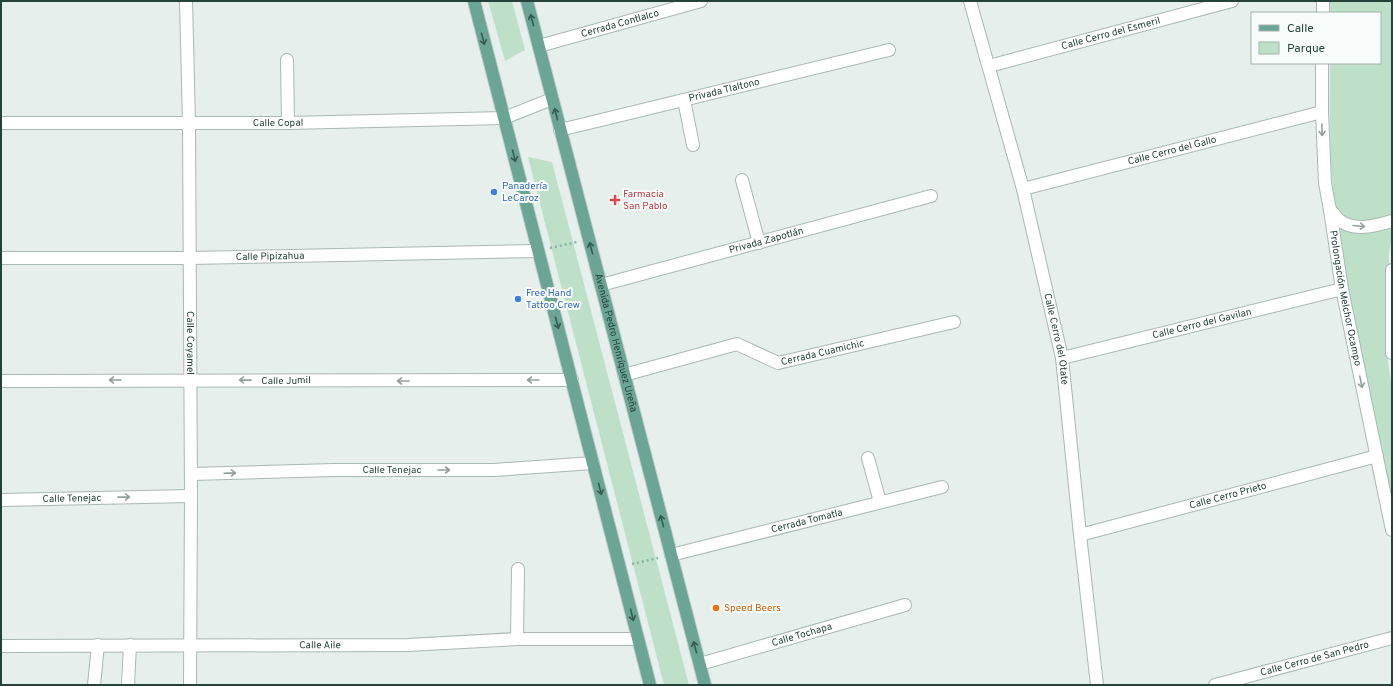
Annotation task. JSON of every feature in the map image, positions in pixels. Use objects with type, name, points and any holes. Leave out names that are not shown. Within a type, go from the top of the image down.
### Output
[{"type":"main road","points":[[474,1],[650,685]]},
{"type":"main road","name":"Avenida Pedro Henríquez Ureña","points":[[527,1],[705,685]]},
{"type":"street","name":"Calle Coyamel","points":[[186,1],[190,258],[190,685]]},
{"type":"street","name":"Cerrada Contlalco","points":[[538,46],[701,1]]},
{"type":"street","name":"Calle Cerro del Otate","points":[[970,1],[1023,189],[1062,358],[1096,685]]},
{"type":"street","name":"Calle Cerro del Esmeril","points":[[989,66],[1232,1]]},
{"type":"street","points":[[1323,1],[1323,12]]},
{"type":"street","name":"Privada Tlaltono","points":[[560,130],[889,50]]},
{"type":"street","points":[[287,60],[288,123]]},
{"type":"street","name":"Prolongación Melchor Ocampo","points":[[1322,64],[1322,112],[1325,183],[1342,289],[1392,530]]},
{"type":"street","name":"Calle Copal","points":[[1,123],[288,123],[504,118],[552,99]]},
{"type":"street","points":[[684,100],[693,145]]},
{"type":"street","name":"Calle Cerro del Gallo","points":[[1023,189],[1322,112]]},
{"type":"street","points":[[742,180],[758,243]]},
{"type":"street","name":"Privada Zapotlán","points":[[601,285],[931,196]]},
{"type":"street","points":[[1330,210],[1339,220],[1355,227],[1374,226],[1392,221]]},
{"type":"street","name":"Calle Pipizahua","points":[[1,258],[190,258],[538,251]]},
{"type":"street","points":[[1392,270],[1392,353]]},
{"type":"street","name":"Calle Cerro del Gavilan","points":[[1062,358],[1342,289]]},
{"type":"street","name":"Cerrada Cuamichic","points":[[624,375],[738,344],[778,364],[954,322]]},
{"type":"street","name":"Calle Jumil","points":[[1,381],[572,380]]},
{"type":"street","name":"Calle Cerro Prieto","points":[[1080,535],[1377,456]]},
{"type":"street","points":[[868,458],[880,502]]},
{"type":"street","name":"Calle Tenejac","points":[[191,474],[333,470],[494,470],[593,463]]},
{"type":"street","name":"Cerrada Tomatla","points":[[671,555],[942,487]]},
{"type":"street","name":"Calle Tenejac","points":[[1,500],[191,496]]},
{"type":"street","points":[[517,639],[518,569]]},
{"type":"street","name":"Calle Tochapa","points":[[700,664],[905,605]]},
{"type":"street","name":"Calle Cerro de San Pedro","points":[[1215,685],[1392,638]]},
{"type":"street","name":"Calle Aile","points":[[1,646],[408,645],[517,639],[638,639]]},
{"type":"street","points":[[94,685],[98,645]]},
{"type":"street","points":[[128,685],[130,645]]},
{"type":"path","points":[[538,251],[589,239]]},
{"type":"path","points":[[620,566],[671,555]]},
{"type":"green space","points":[[488,1],[512,1],[525,50],[505,61]]},
{"type":"green space","points":[[1329,1],[1392,1],[1392,237],[1389,253],[1388,363],[1392,388],[1392,513],[1358,352],[1344,271],[1333,190],[1330,142],[1330,64],[1381,64],[1381,12],[1329,12]]},
{"type":"green space","points":[[528,157],[552,162],[689,685],[664,685]]},
{"type":"place","name":"Panadería LeCaroz","points":[[494,192]]},
{"type":"place","name":"Farmacia San Pablo","points":[[615,200]]},
{"type":"place","name":"Free Hand Tattoo Crew","points":[[518,299]]},
{"type":"place","name":"Speed Beers","points":[[716,608]]}]
